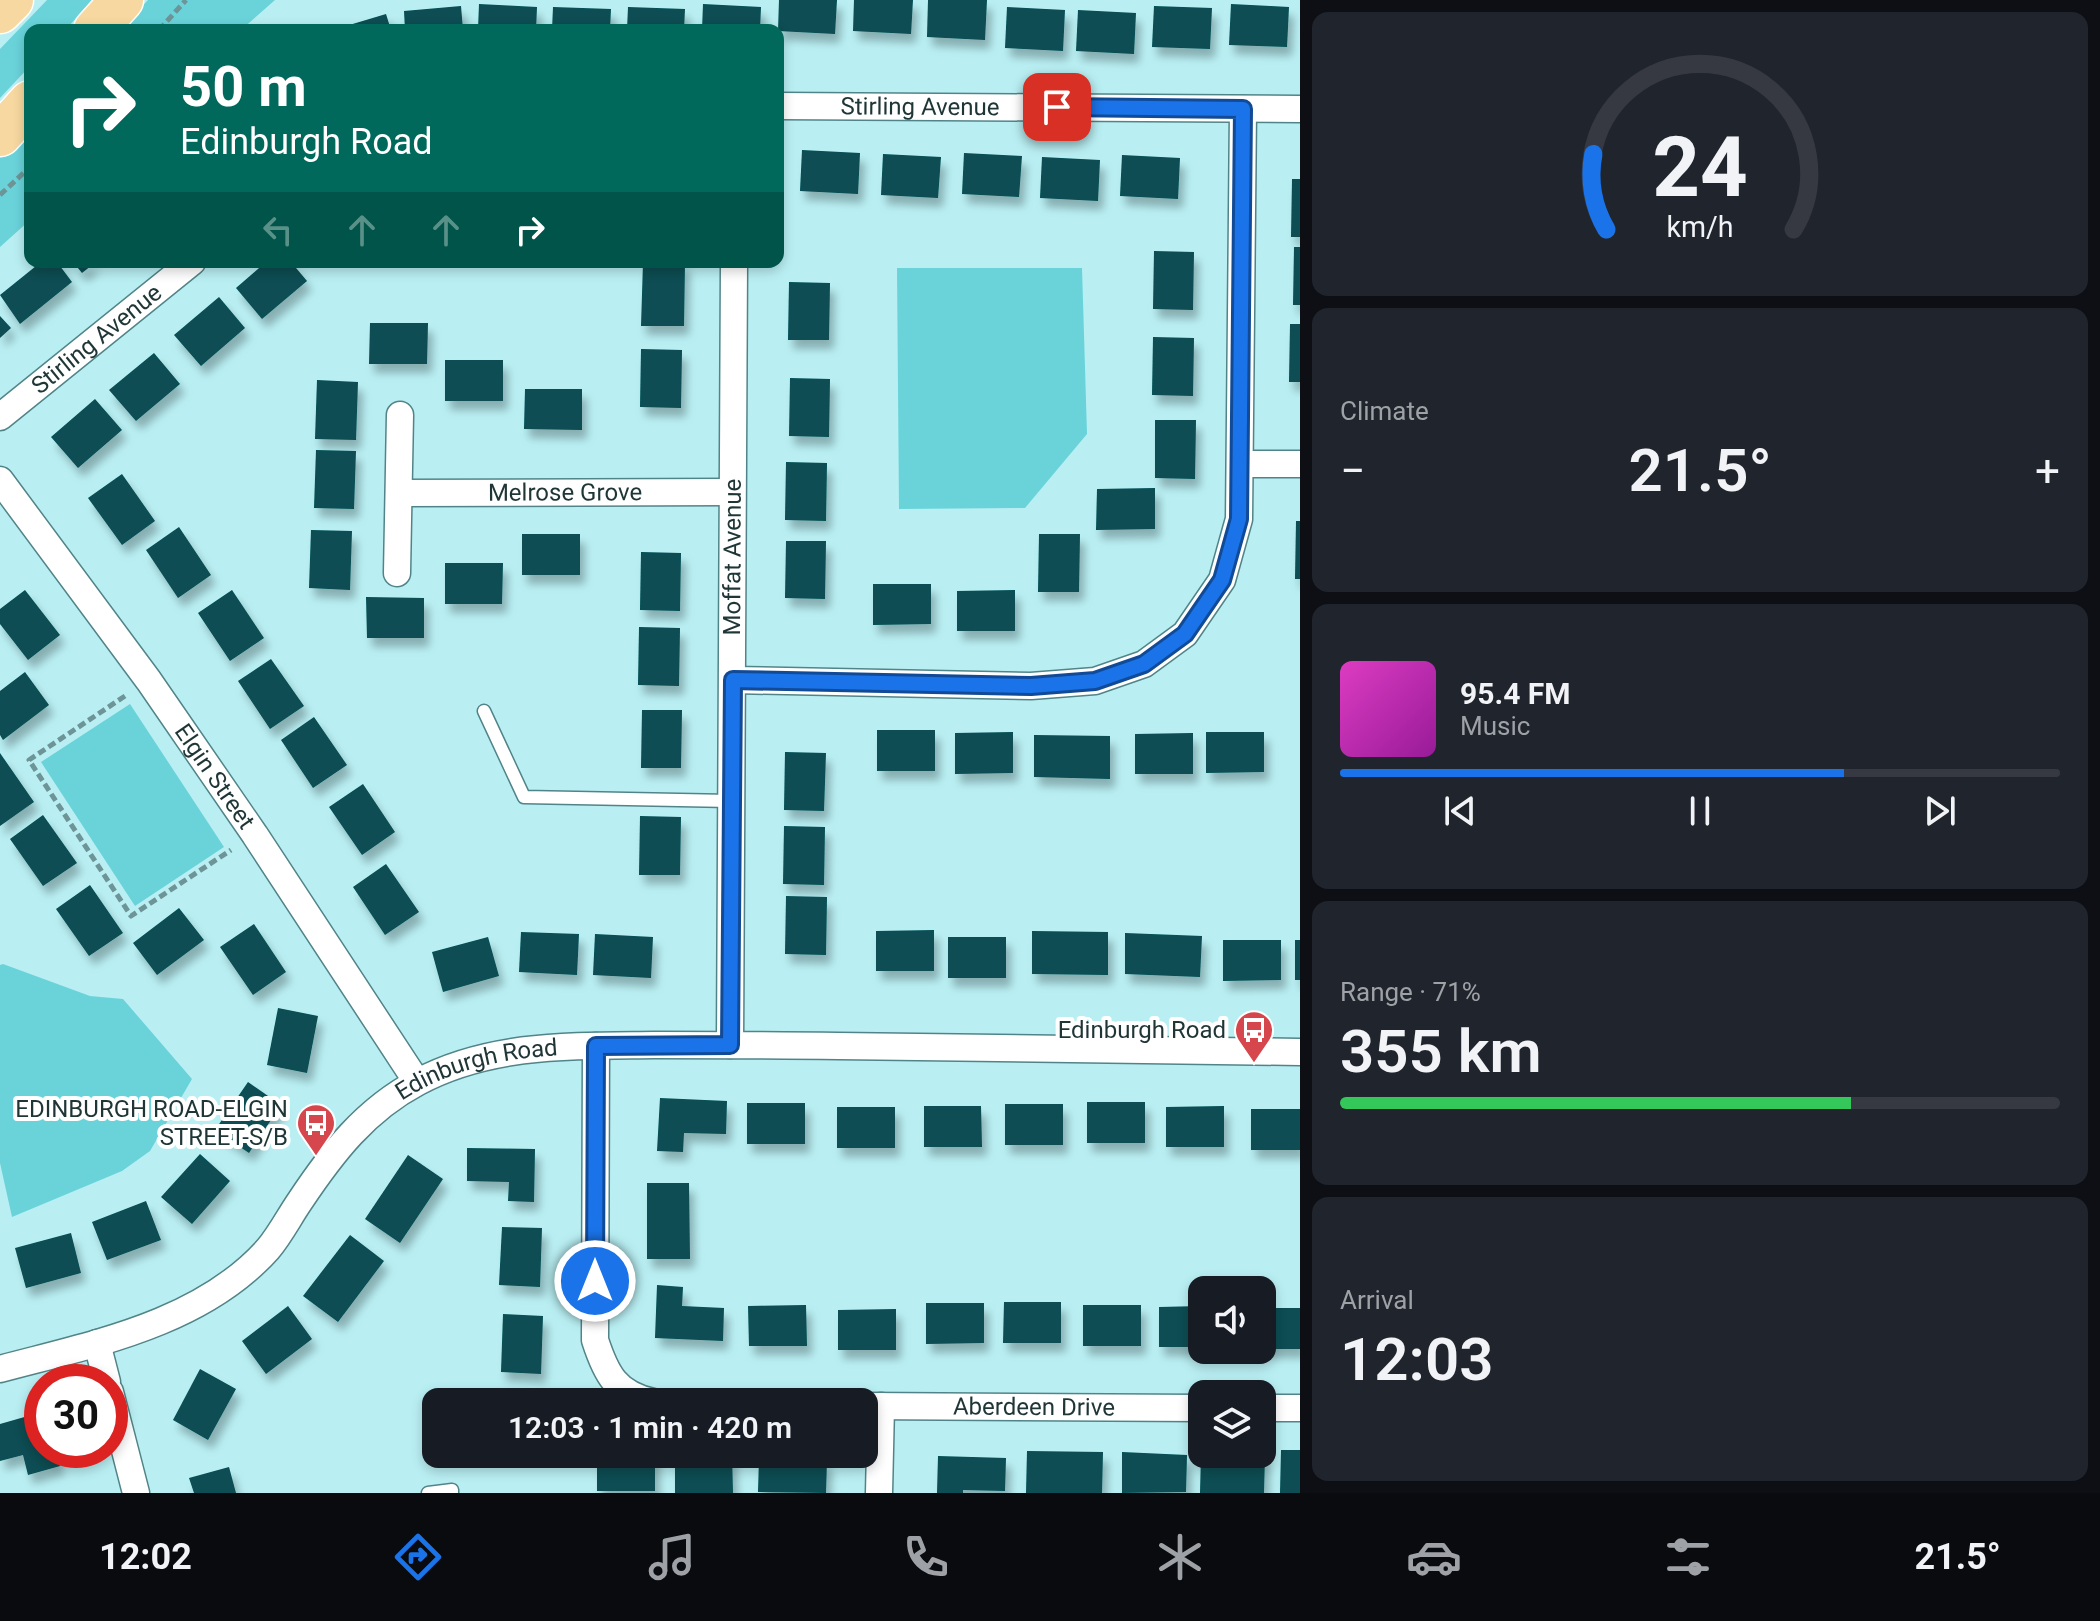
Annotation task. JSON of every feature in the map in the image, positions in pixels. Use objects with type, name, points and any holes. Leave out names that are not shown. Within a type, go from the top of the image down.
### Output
[{"type":"highway","points":[[0,12],[12,0]]},
{"type":"highway","points":[[100,24],[122,0]]},
{"type":"highway","points":[[0,135],[24,109]]},
{"type":"street","name":"Stirling Avenue","points":[[784,106],[1300,109]]},
{"type":"street","points":[[733,680],[1031,686],[1095,681],[1144,664],[1185,634],[1222,580],[1239,519],[1243,109]]},
{"type":"street","name":"Stirling Avenue","points":[[0,417],[185,268]]},
{"type":"street","name":"Moffat Avenue","points":[[730,1045],[734,268]]},
{"type":"street","points":[[397,573],[400,415]]},
{"type":"street","points":[[1241,464],[1300,464]]},
{"type":"street","name":"Elgin Street","points":[[0,480],[149,681],[255,835],[417,1082]]},
{"type":"street","name":"Melrose Grove","points":[[399,493],[732,492]]},
{"type":"street","name":"Edinburgh Road","points":[[0,1369],[97,1343],[178,1314],[225,1287],[268,1248],[332,1153],[371,1113],[417,1082],[463,1062],[512,1050],[730,1045],[1300,1052]]},
{"type":"street","points":[[596,1046],[595,1340],[604,1369],[620,1388]]},
{"type":"street","points":[[97,1343],[102,1364]]},
{"type":"street","name":"Aberdeen Drive","points":[[878,1406],[1188,1408]]},
{"type":"street","points":[[1276,1408],[1300,1408]]},
{"type":"street","points":[[128,1462],[136,1493]]},
{"type":"street","points":[[877,1468],[879,1493]]},
{"type":"lane","points":[[484,711],[524,797],[731,801]]},
{"type":"lane","points":[[428,1493],[452,1490],[452,1493]]},
{"type":"path","points":[[164,24],[186,0]]},
{"type":"path","points":[[0,195],[24,173]]},
{"type":"path","points":[[149,681],[29,760],[131,916],[255,835]]},
{"type":"shaded area","points":[[47,0],[93,0],[71,24],[24,24],[24,72],[0,98],[0,49]]},
{"type":"shaded area","points":[[148,0],[275,0],[248,24],[126,24]]},
{"type":"shaded area","points":[[24,131],[24,225],[0,247],[0,157]]},
{"type":"shaded area","points":[[897,268],[1082,268],[1087,434],[1025,508],[899,509]]},
{"type":"shaded area","points":[[130,704],[224,847],[135,906],[41,762]]},
{"type":"shaded area","points":[[0,965],[90,996],[123,999],[192,1079],[150,1151],[122,1171],[12,1217],[0,1163]]},
{"type":"building","points":[[779,0],[837,0],[835,34],[784,31],[784,24],[778,24]]},
{"type":"building","points":[[854,0],[913,0],[911,34],[853,31]]},
{"type":"building","points":[[928,0],[987,0],[985,40],[927,37]]},
{"type":"building","points":[[479,4],[537,7],[536,24],[478,24]]},
{"type":"building","points":[[703,4],[761,7],[760,24],[702,24]]},
{"type":"building","points":[[1231,4],[1289,7],[1287,47],[1229,45]]},
{"type":"building","points":[[461,6],[462,24],[405,24],[404,11]]},
{"type":"building","points":[[1154,6],[1212,8],[1210,49],[1152,47]]},
{"type":"building","points":[[553,7],[611,9],[610,24],[552,24]]},
{"type":"building","points":[[628,7],[685,9],[684,24],[627,24]]},
{"type":"building","points":[[1007,7],[1065,10],[1063,51],[1005,48]]},
{"type":"building","points":[[1078,10],[1136,13],[1134,54],[1076,51]]},
{"type":"building","points":[[386,14],[389,24],[353,24]]},
{"type":"building","points":[[802,150],[860,153],[858,194],[800,191]]},
{"type":"building","points":[[964,153],[1022,156],[1019,197],[962,194]]},
{"type":"building","points":[[883,154],[941,157],[938,198],[881,195]]},
{"type":"building","points":[[1122,155],[1180,158],[1178,199],[1120,196]]},
{"type":"building","points":[[1042,157],[1100,160],[1098,201],[1040,198]]},
{"type":"building","points":[[1292,179],[1300,179],[1300,237],[1291,237]]},
{"type":"building","points":[[1294,247],[1300,247],[1300,305],[1293,305]]},
{"type":"building","points":[[1154,251],[1194,252],[1193,310],[1153,309]]},
{"type":"building","points":[[34,268],[62,268],[72,282],[20,324],[0,295]]},
{"type":"building","points":[[259,268],[296,268],[307,281],[262,319],[236,288]]},
{"type":"building","points":[[643,268],[685,268],[684,326],[641,326]]},
{"type":"building","points":[[789,282],[830,283],[829,340],[788,340]]},
{"type":"building","points":[[219,297],[245,328],[201,366],[174,335]]},
{"type":"building","points":[[0,316],[11,328],[0,338]]},
{"type":"building","points":[[370,323],[428,323],[427,364],[369,364]]},
{"type":"building","points":[[1290,324],[1300,324],[1300,382],[1289,382]]},
{"type":"building","points":[[1153,337],[1194,338],[1193,396],[1152,395]]},
{"type":"building","points":[[641,349],[682,350],[681,408],[640,407]]},
{"type":"building","points":[[154,353],[180,384],[136,421],[109,390]]},
{"type":"building","points":[[445,360],[503,360],[503,401],[445,401]]},
{"type":"building","points":[[790,378],[830,379],[829,437],[789,436]]},
{"type":"building","points":[[317,380],[358,382],[356,440],[315,439]]},
{"type":"building","points":[[525,389],[582,389],[582,430],[524,429]]},
{"type":"building","points":[[95,399],[122,430],[78,468],[51,437]]},
{"type":"building","points":[[1155,420],[1196,420],[1195,479],[1155,478]]},
{"type":"building","points":[[316,450],[356,451],[354,509],[314,508]]},
{"type":"building","points":[[786,462],[827,463],[826,521],[785,520]]},
{"type":"building","points":[[122,474],[155,521],[122,545],[88,498]]},
{"type":"building","points":[[1155,488],[1155,529],[1096,530],[1097,489]]},
{"type":"building","points":[[1296,521],[1300,521],[1300,579],[1295,579]]},
{"type":"building","points":[[179,527],[211,575],[178,598],[146,550]]},
{"type":"building","points":[[311,530],[352,531],[350,590],[309,588]]},
{"type":"building","points":[[522,534],[580,534],[580,575],[522,575]]},
{"type":"building","points":[[1039,534],[1080,534],[1079,592],[1038,592]]},
{"type":"building","points":[[786,541],[826,541],[825,599],[785,598]]},
{"type":"building","points":[[641,552],[681,553],[680,611],[640,610]]},
{"type":"building","points":[[445,563],[503,563],[502,604],[445,604]]},
{"type":"building","points":[[873,584],[931,584],[931,624],[873,625]]},
{"type":"building","points":[[25,590],[60,635],[28,660],[0,624],[0,609]]},
{"type":"building","points":[[232,590],[264,638],[230,661],[198,613]]},
{"type":"building","points":[[1015,590],[1015,631],[957,631],[957,591]]},
{"type":"building","points":[[366,597],[424,598],[424,638],[367,638]]},
{"type":"building","points":[[639,627],[680,628],[679,686],[638,685]]},
{"type":"building","points":[[271,659],[304,706],[270,729],[238,681]]},
{"type":"building","points":[[25,672],[49,705],[3,740],[0,735],[0,691]]},
{"type":"building","points":[[642,710],[682,710],[681,768],[641,768]]},
{"type":"building","points":[[314,717],[347,765],[313,788],[281,740]]},
{"type":"building","points":[[877,730],[935,730],[935,771],[877,771]]},
{"type":"building","points":[[1013,732],[1013,773],[955,774],[955,733]]},
{"type":"building","points":[[1206,732],[1264,732],[1264,772],[1206,773]]},
{"type":"building","points":[[1193,733],[1193,774],[1135,774],[1135,734]]},
{"type":"building","points":[[1034,735],[1110,736],[1110,779],[1034,777]]},
{"type":"building","points":[[785,752],[826,753],[824,811],[784,810]]},
{"type":"building","points":[[0,753],[34,802],[0,826]]},
{"type":"building","points":[[363,784],[395,832],[362,855],[329,807]]},
{"type":"building","points":[[43,815],[77,863],[43,886],[10,839]]},
{"type":"building","points":[[640,816],[681,817],[680,875],[639,875]]},
{"type":"building","points":[[784,826],[825,827],[824,885],[783,884]]},
{"type":"building","points":[[386,864],[419,912],[385,935],[353,887]]},
{"type":"building","points":[[90,885],[123,933],[89,956],[56,909]]},
{"type":"building","points":[[786,896],[827,897],[826,955],[785,954]]},
{"type":"building","points":[[179,908],[204,940],[157,975],[133,943]]},
{"type":"building","points":[[254,924],[286,972],[253,995],[220,947]]},
{"type":"building","points":[[934,930],[934,971],[876,971],[876,931]]},
{"type":"building","points":[[1032,931],[1108,932],[1108,975],[1032,974]]},
{"type":"building","points":[[521,932],[579,934],[577,975],[519,972]]},
{"type":"building","points":[[1125,933],[1202,936],[1200,977],[1125,974]]},
{"type":"building","points":[[595,934],[653,937],[651,978],[593,975]]},
{"type":"building","points":[[488,937],[499,976],[443,992],[432,952]]},
{"type":"building","points":[[948,937],[1006,937],[1006,978],[948,978]]},
{"type":"building","points":[[1223,940],[1281,940],[1281,980],[1223,981]]},
{"type":"building","points":[[1295,940],[1300,940],[1300,980],[1295,980]]},
{"type":"building","points":[[278,1008],[318,1016],[307,1073],[267,1065]]},
{"type":"building","points":[[248,1082],[281,1105],[249,1153],[215,1130]]},
{"type":"building","points":[[660,1098],[727,1101],[726,1134],[684,1133],[683,1152],[657,1151]]},
{"type":"building","points":[[1087,1102],[1145,1102],[1145,1143],[1087,1143]]},
{"type":"building","points":[[747,1103],[805,1103],[805,1144],[747,1144]]},
{"type":"building","points":[[1005,1104],[1063,1104],[1063,1145],[1005,1145]]},
{"type":"building","points":[[924,1106],[981,1106],[982,1147],[924,1147]]},
{"type":"building","points":[[1224,1106],[1224,1147],[1166,1147],[1166,1107]]},
{"type":"building","points":[[837,1107],[895,1107],[895,1148],[837,1148]]},
{"type":"building","points":[[1251,1109],[1300,1109],[1300,1150],[1251,1150]]},
{"type":"building","points":[[467,1148],[535,1149],[534,1202],[508,1201],[509,1182],[467,1181]]},
{"type":"building","points":[[200,1154],[230,1181],[192,1224],[161,1197]]},
{"type":"building","points":[[408,1155],[443,1179],[400,1243],[365,1219]]},
{"type":"building","points":[[647,1183],[689,1183],[690,1259],[647,1259]]},
{"type":"building","points":[[146,1201],[161,1240],[107,1260],[92,1222]]},
{"type":"building","points":[[502,1227],[542,1228],[540,1287],[499,1285]]},
{"type":"building","points":[[71,1233],[81,1273],[26,1288],[15,1248]]},
{"type":"building","points":[[350,1235],[384,1261],[338,1322],[303,1296]]},
{"type":"building","points":[[657,1285],[683,1287],[682,1306],[724,1308],[723,1341],[655,1338]]},
{"type":"building","points":[[1004,1302],[1061,1302],[1061,1343],[1003,1343]]},
{"type":"building","points":[[926,1303],[984,1303],[984,1343],[926,1344]]},
{"type":"building","points":[[806,1305],[807,1346],[749,1346],[748,1306]]},
{"type":"building","points":[[1083,1305],[1141,1305],[1141,1346],[1083,1346]]},
{"type":"building","points":[[288,1306],[312,1339],[266,1374],[242,1341]]},
{"type":"building","points":[[1188,1306],[1188,1347],[1159,1347],[1159,1307]]},
{"type":"building","points":[[1276,1308],[1300,1308],[1300,1349],[1276,1349]]},
{"type":"building","points":[[896,1309],[896,1350],[838,1350],[838,1310]]},
{"type":"building","points":[[503,1314],[543,1316],[541,1374],[501,1372]]},
{"type":"building","points":[[200,1369],[236,1389],[208,1440],[173,1420]]},
{"type":"building","points":[[24,1417],[24,1459],[23,1455],[0,1461],[0,1424]]},
{"type":"building","points":[[1281,1450],[1300,1450],[1300,1493],[1280,1493]]},
{"type":"building","points":[[1027,1451],[1103,1452],[1102,1493],[1026,1493]]},
{"type":"building","points":[[1122,1452],[1187,1455],[1186,1492],[1122,1493]]},
{"type":"building","points":[[938,1456],[1006,1458],[1005,1491],[937,1493]]},
{"type":"building","points":[[229,1467],[236,1493],[194,1493],[189,1478]]},
{"type":"building","points":[[26,1468],[53,1468],[28,1475]]},
{"type":"building","points":[[597,1468],[655,1468],[655,1491],[597,1491]]},
{"type":"building","points":[[675,1468],[732,1468],[733,1493],[675,1493]]},
{"type":"building","points":[[759,1468],[827,1468],[826,1493],[758,1492]]},
{"type":"building","points":[[1201,1468],[1265,1468],[1264,1493],[1200,1493]]},
{"type":"place","name":"Edinburgh Road","points":[[1254,1064]]},
{"type":"place","name":"EDINBURGH ROAD-ELGIN STREET-S/B","points":[[316,1157]]},
{"type":"route","points":[[595,1281],[596,1046],[730,1045],[733,680],[1031,686],[1095,681],[1144,664],[1185,634],[1222,580],[1239,519],[1243,109],[1057,107]]}]
